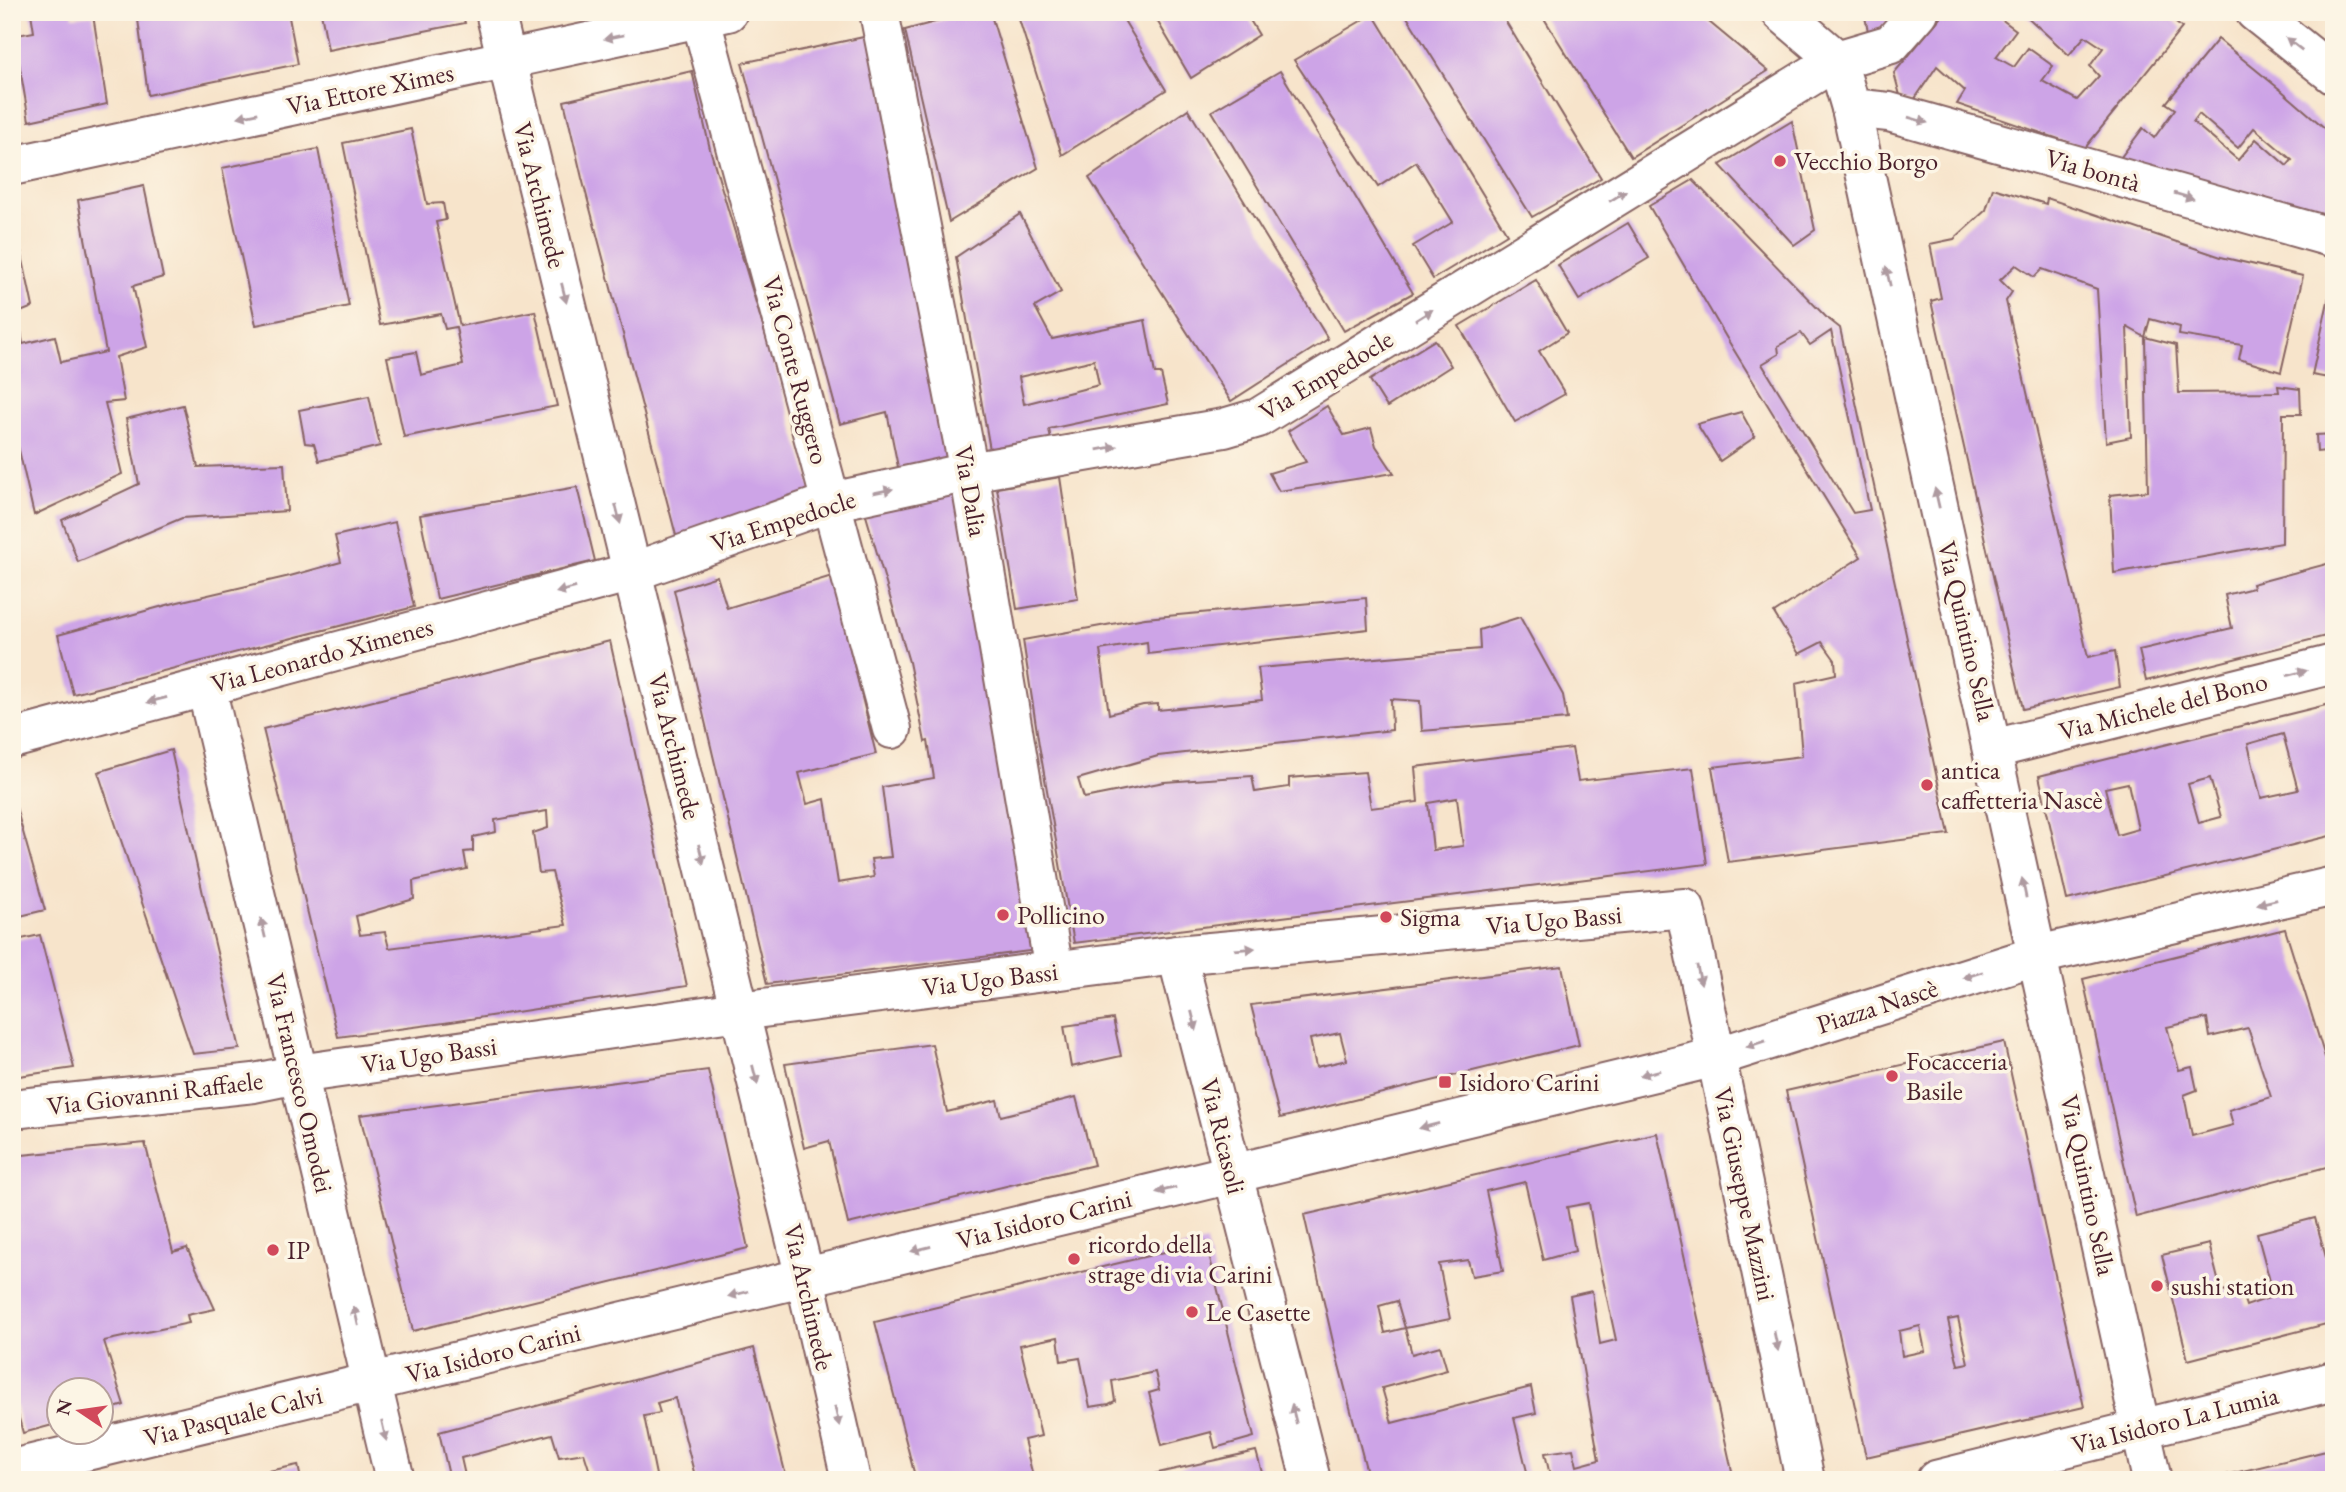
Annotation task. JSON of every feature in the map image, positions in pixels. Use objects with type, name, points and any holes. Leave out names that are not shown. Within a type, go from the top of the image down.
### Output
[{"type":"street","name":"Via Archimede","points":[[495,12],[805,1278],[851,1480]]},
{"type":"street","name":"Via Dalia","points":[[879,12],[969,472],[1054,971]]},
{"type":"street","points":[[1781,12],[1837,60]]},
{"type":"street","name":"Via Empedocle","points":[[632,572],[831,502],[969,472],[1224,428],[1258,418],[1837,60],[1891,44],[1919,12]]},
{"type":"street","points":[[2255,12],[2334,75]]},
{"type":"street","name":"Via Ettore Ximes","points":[[12,166],[709,14]]},
{"type":"street","name":"Via Conte Ruggero","points":[[709,14],[831,502],[892,729]]},
{"type":"street","name":"Via Quintino Sella","points":[[1837,60],[1851,108],[1993,748],[2152,1480]]},
{"type":"street","name":"Via bontà","points":[[1851,108],[1889,112],[2334,238]]},
{"type":"street","name":"Via Leonardo Ximenes","points":[[12,739],[632,572]]},
{"type":"street","name":"Via Michele del Bono","points":[[1993,748],[2334,664]]},
{"type":"street","name":"Via Francesco Omodei","points":[[206,687],[395,1480]]},
{"type":"street","name":"Piazza Nascè","points":[[1716,1057],[2038,955],[2334,886]]},
{"type":"street","name":"Via Ugo Bassi","points":[[298,1074],[739,1012],[1177,955],[1685,908]]},
{"type":"street","name":"Via Giuseppe Mazzini","points":[[1685,908],[1805,1480]]},
{"type":"street","name":"Via Ricasoli","points":[[1177,955],[1311,1480]]},
{"type":"street","name":"Via Isidoro Carini","points":[[372,1382],[1716,1057]]},
{"type":"street","name":"Via Giovanni Raffaele","points":[[12,1109],[254,1083],[298,1074]]},
{"type":"street","name":"Via Isidoro La Lumia","points":[[1936,1480],[2334,1381]]},
{"type":"street","name":"Via Pasquale Calvi","points":[[12,1469],[372,1382]]},
{"type":"building","points":[[72,12],[73,17],[93,15],[107,104],[29,121],[18,56],[12,56],[12,36],[34,32],[31,13]]},
{"type":"building","points":[[137,12],[288,12],[298,64],[148,95]]},
{"type":"building","points":[[321,12],[462,12],[465,23],[328,50]]},
{"type":"building","points":[[973,12],[990,12],[1038,168],[949,222],[905,30]]},
{"type":"building","points":[[1119,12],[1166,90],[1062,155],[1017,13]]},
{"type":"building","points":[[1152,12],[1245,12],[1259,35],[1191,78]]},
{"type":"building","points":[[1404,12],[1500,12],[1601,178],[1532,217]]},
{"type":"building","points":[[1540,12],[1697,12],[1768,71],[1631,157]]},
{"type":"building","points":[[1864,12],[1900,12],[1869,36]]},
{"type":"building","points":[[1945,12],[2000,12],[1997,16],[2016,30],[1996,57],[2014,67],[2028,48],[2053,66],[2042,81],[2077,100],[2099,76],[2090,66],[2103,48],[2085,36],[2069,55],[2022,12],[2163,12],[2182,28],[2085,148],[1957,104],[1965,91],[1937,66],[1912,103],[1901,99],[1894,73]]},
{"type":"building","points":[[2317,12],[2334,12],[2334,26]]},
{"type":"building","points":[[1373,14],[1507,234],[1433,279],[1413,246],[1453,222],[1416,162],[1378,187],[1294,60]]},
{"type":"building","points":[[873,35],[955,456],[899,472],[887,412],[840,424],[742,63]]},
{"type":"building","points":[[2218,39],[2334,136],[2334,223],[2118,161],[2143,128],[2154,138],[2175,109],[2166,103]],"holes":[[[2199,114],[2238,148],[2254,128],[2292,160],[2287,166],[2256,139],[2238,160],[2193,122]]]},
{"type":"building","points":[[692,71],[710,149],[814,497],[678,543],[564,101]]},
{"type":"building","points":[[1280,71],[1413,293],[1344,331],[1212,111]]},
{"type":"building","points":[[1188,109],[1328,339],[1231,401],[1089,178]]},
{"type":"building","points":[[1792,121],[1815,230],[1794,245],[1720,165]]},
{"type":"building","points":[[411,129],[427,204],[443,203],[446,220],[436,222],[460,326],[535,311],[557,406],[404,437],[387,357],[416,352],[421,375],[463,365],[456,327],[445,329],[441,314],[380,325],[343,143]]},
{"type":"building","points":[[318,149],[349,306],[256,325],[222,168]]},
{"type":"building","points":[[1693,180],[1826,317],[1840,328],[1949,834],[1728,862],[1712,767],[1802,756],[1796,683],[1836,674],[1835,660],[1822,642],[1799,654],[1774,613],[1861,557],[1649,206]],"holes":[[[1831,331],[1870,510],[1853,513],[1762,364],[1779,354],[1778,346],[1801,333],[1810,345]]]},
{"type":"building","points":[[144,186],[163,277],[133,286],[147,347],[116,357],[124,401],[105,403],[122,474],[34,515],[12,420],[12,209],[33,307],[18,313],[23,344],[55,336],[61,362],[106,352],[78,200]]},
{"type":"building","points":[[1993,188],[2046,204],[2047,198],[2221,257],[2303,276],[2281,372],[2239,359],[2242,345],[2179,335],[2180,327],[2150,319],[2145,337],[2127,327],[2131,437],[2106,442],[2097,289],[2042,269],[2034,277],[2016,265],[2000,280],[2012,292],[2006,301],[2088,657],[2115,651],[2120,687],[2023,709],[1931,301],[1941,298],[1930,244],[1954,239],[1986,210]]},
{"type":"building","points":[[1020,214],[1061,292],[1035,307],[1052,339],[1145,320],[1155,374],[1161,374],[1168,404],[1049,429],[1052,446],[992,461],[956,257]],"holes":[[[1094,360],[1099,385],[1024,404],[1019,377]]]},
{"type":"building","points":[[1628,223],[1649,258],[1579,300],[1558,265]]},
{"type":"building","points":[[1536,280],[1567,333],[1539,351],[1565,394],[1515,422],[1459,326]]},
{"type":"building","points":[[2332,283],[2334,284],[2334,379],[2312,375]]},
{"type":"building","points":[[2145,337],[2176,345],[2179,393],[2279,392],[2278,386],[2300,389],[2301,414],[2283,414],[2282,543],[2114,573],[2110,495],[2148,491]]},
{"type":"building","points":[[1435,340],[1451,366],[1387,407],[1370,380]]},
{"type":"building","points":[[369,396],[380,446],[319,461],[314,444],[305,443],[299,410]]},
{"type":"building","points":[[183,405],[198,467],[284,464],[287,511],[182,518],[78,562],[62,520],[139,484],[126,419]]},
{"type":"building","points":[[1327,406],[1344,435],[1371,428],[1376,446],[1394,473],[1279,491],[1269,473],[1306,462],[1288,431]]},
{"type":"building","points":[[1741,412],[1755,437],[1720,461],[1697,424]]},
{"type":"building","points":[[2334,434],[2334,450],[2317,452],[2316,435]]},
{"type":"building","points":[[1060,477],[1078,599],[1017,609],[997,488]]},
{"type":"building","points":[[577,487],[595,561],[437,599],[420,515]]},
{"type":"building","points":[[959,487],[1037,950],[767,984],[674,590],[717,576],[727,608],[832,576],[876,754],[799,773],[807,804],[825,799],[838,883],[874,877],[871,859],[891,857],[882,787],[934,778],[909,662],[865,512]]},
{"type":"building","points":[[395,522],[414,607],[73,694],[58,635],[341,562],[335,536]]},
{"type":"building","points":[[2334,562],[2334,634],[2146,681],[2139,650],[2232,628],[2225,595],[2253,588],[2252,584]]},
{"type":"building","points":[[1366,598],[1368,629],[1148,654],[1147,642],[1100,650],[1109,714],[1143,705],[1158,704],[1158,710],[1262,700],[1258,668],[1480,649],[1479,630],[1520,617],[1563,695],[1567,719],[1422,731],[1420,701],[1391,699],[1392,730],[1158,756],[1078,779],[1084,798],[1164,782],[1252,776],[1255,792],[1289,787],[1289,778],[1365,772],[1371,808],[1418,802],[1415,767],[1572,748],[1578,781],[1693,768],[1707,864],[1074,943],[1023,640],[1145,618]],"holes":[[[1457,798],[1463,846],[1433,850],[1428,803]]]},
{"type":"building","points":[[610,641],[687,986],[338,1037],[263,729]],"holes":[[[547,811],[548,828],[533,833],[539,873],[552,872],[566,925],[389,948],[385,932],[360,935],[356,916],[414,899],[413,881],[467,869],[464,852],[473,851],[473,837],[496,832],[495,820]]]},
{"type":"building","points":[[2334,703],[2334,835],[2067,900],[2039,776]],"holes":[[[2283,734],[2298,790],[2261,798],[2248,744]],[[2210,778],[2221,817],[2199,823],[2188,784]],[[2128,783],[2138,829],[2117,835],[2105,788]]]},
{"type":"building","points":[[171,750],[240,1049],[193,1054],[98,772]]},
{"type":"building","points":[[12,793],[45,910],[12,918]]},
{"type":"building","points":[[2285,929],[2334,1086],[2334,1165],[2136,1217],[2083,979]],"holes":[[[2207,1018],[2210,1037],[2248,1028],[2271,1097],[2229,1110],[2233,1125],[2192,1136],[2184,1095],[2197,1090],[2192,1067],[2179,1070],[2167,1027]]]},
{"type":"building","points":[[40,935],[74,1068],[12,1077],[12,941]]},
{"type":"building","points":[[1562,966],[1579,1045],[1280,1118],[1251,1005]],"holes":[[[1340,1033],[1347,1060],[1316,1067],[1310,1039]]]},
{"type":"building","points":[[1113,1019],[1121,1056],[1071,1067],[1064,1026]]},
{"type":"building","points":[[2004,1042],[2084,1407],[1866,1457],[1786,1091]],"holes":[[[1958,1318],[1968,1363],[1958,1365],[1948,1320]],[[1920,1326],[1925,1351],[1902,1356],[1899,1331]]]},
{"type":"building","points":[[932,1044],[947,1112],[997,1100],[1001,1116],[1076,1097],[1094,1165],[848,1224],[829,1141],[804,1148],[785,1064]]},
{"type":"building","points":[[708,1070],[748,1248],[413,1331],[360,1115]]},
{"type":"building","points":[[1657,1133],[1734,1480],[1551,1480],[1545,1453],[1573,1449],[1577,1466],[1599,1460],[1570,1296],[1592,1291],[1600,1344],[1616,1340],[1589,1203],[1567,1207],[1575,1251],[1543,1260],[1525,1182],[1486,1191],[1503,1271],[1472,1276],[1468,1260],[1439,1264],[1450,1319],[1405,1328],[1412,1354],[1440,1346],[1447,1370],[1382,1388],[1392,1423],[1531,1387],[1536,1413],[1514,1418],[1529,1480],[1369,1480],[1304,1215]],"holes":[[[1397,1301],[1405,1328],[1385,1333],[1379,1306]]]},
{"type":"building","points":[[145,1143],[173,1252],[187,1248],[215,1309],[187,1315],[189,1323],[104,1341],[115,1376],[46,1376],[46,1427],[23,1433],[12,1393],[12,1156]]},
{"type":"building","points":[[2315,1218],[2334,1286],[2334,1322],[2188,1360],[2162,1255],[2209,1244],[2221,1291],[2240,1288],[2246,1306],[2274,1296],[2257,1233]]},
{"type":"building","points":[[1206,1242],[1254,1437],[1215,1448],[1211,1432],[1162,1445],[1149,1393],[1159,1390],[1155,1372],[1112,1381],[1115,1401],[1090,1407],[1080,1358],[1061,1361],[1058,1337],[1020,1345],[1041,1436],[1024,1440],[1034,1480],[916,1480],[875,1322]]},
{"type":"building","points":[[754,1348],[787,1480],[696,1480],[675,1398],[657,1403],[660,1413],[644,1416],[657,1480],[576,1480],[591,1475],[584,1453],[559,1457],[552,1434],[461,1458],[466,1480],[450,1480],[439,1432]]},
{"type":"building","points":[[116,1379],[124,1405],[116,1408]]},
{"type":"building","points":[[1256,1451],[1264,1480],[1150,1480],[1149,1475]]},
{"type":"building","points":[[2326,1451],[2334,1480],[2209,1479]]},
{"type":"building","points":[[298,1465],[301,1480],[230,1480],[230,1479]]},
{"type":"place","name":"Vecchio Borgo","points":[[1780,161]]},
{"type":"place","name":"antica caffetteria Nascè","points":[[1927,785]]},
{"type":"place","name":"Pollicino","points":[[1003,915]]},
{"type":"place","name":"Sigma","points":[[1386,917]]},
{"type":"place","name":"Focacceria Basile","points":[[1892,1076]]},
{"type":"place","name":"Isidoro Carini","points":[[1445,1082]]},
{"type":"place","name":"IP","points":[[273,1250]]},
{"type":"place","name":"ricordo della strage di via Carini","points":[[1074,1259]]},
{"type":"place","name":"sushi station","points":[[2157,1286]]},
{"type":"place","name":"Le Casette","points":[[1192,1312]]}]
